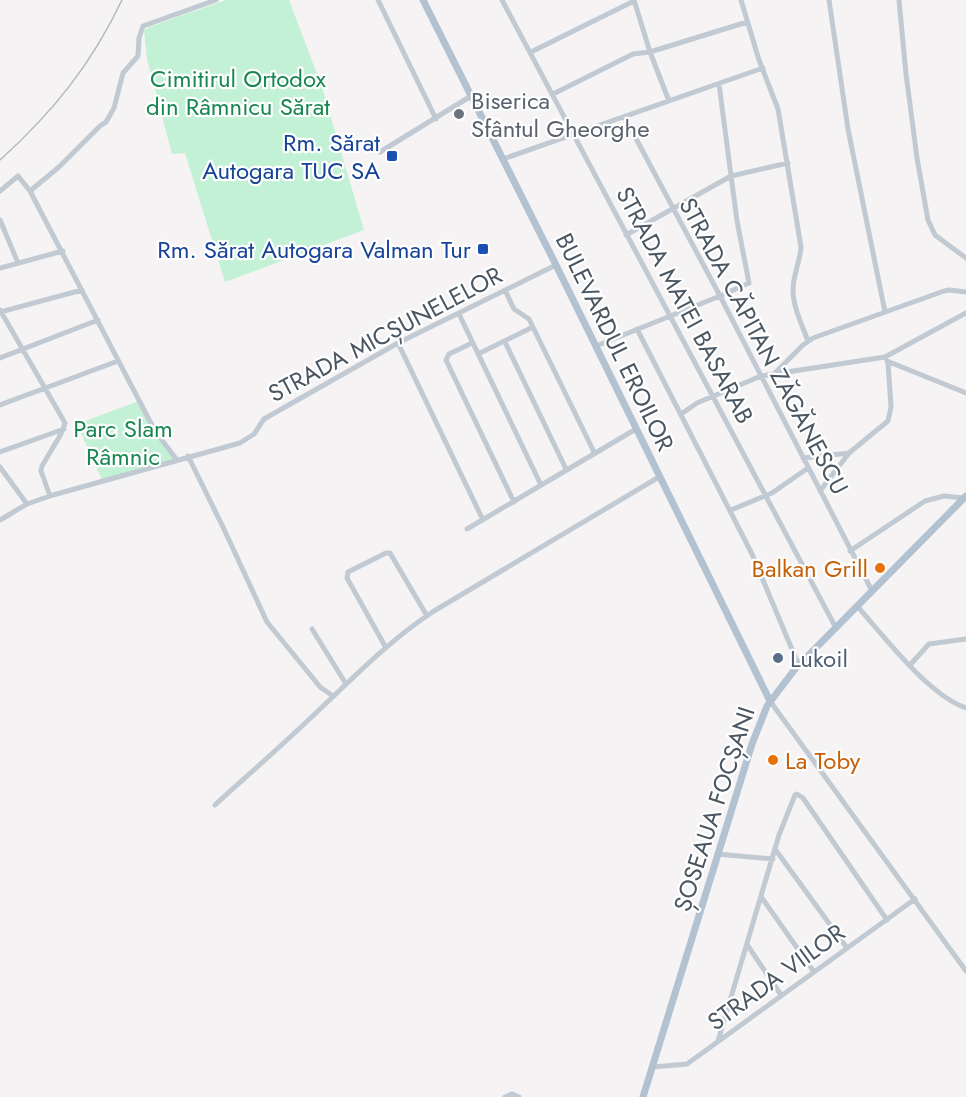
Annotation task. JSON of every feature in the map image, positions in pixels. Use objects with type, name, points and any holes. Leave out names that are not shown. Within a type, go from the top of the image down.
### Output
[{"type":"main road","name":"BULEVARDUL EROILOR","points":[[423,0],[770,701]]},
{"type":"main road","name":"ȘOSEAUA FOCȘANI","points":[[643,1097],[752,744],[770,701],[799,666],[965,497]]},
{"type":"street","points":[[30,191],[106,122],[114,108],[123,73],[138,57],[139,38],[143,26],[216,0]]},
{"type":"street","points":[[378,0],[436,119]]},
{"type":"street","name":"STRADA MATEI BASARAB","points":[[502,0],[836,628]]},
{"type":"street","points":[[531,52],[634,0],[650,52],[669,101]]},
{"type":"street","points":[[741,0],[778,109],[801,247],[793,296],[808,341]]},
{"type":"street","points":[[830,0],[848,129],[885,312]]},
{"type":"street","points":[[899,0],[917,158],[928,220],[935,235],[966,258]]},
{"type":"street","points":[[553,94],[633,54],[650,52],[747,22]]},
{"type":"street","points":[[503,159],[626,118],[763,68]]},
{"type":"street","points":[[596,346],[720,296],[748,282],[738,231],[719,84]]},
{"type":"street","points":[[380,152],[471,96]]},
{"type":"street","name":"STRADA CĂPITAN ZĂGĂNESCU","points":[[626,118],[872,591]]},
{"type":"street","points":[[626,235],[731,176],[788,163]]},
{"type":"street","points":[[0,191],[18,176],[30,191],[155,431],[177,460]]},
{"type":"street","points":[[0,219],[18,263]]},
{"type":"street","points":[[0,268],[63,251]]},
{"type":"street","name":"STRADA MICȘUNELELOR","points":[[0,520],[27,504],[50,496],[188,456],[231,447],[250,438],[264,419],[398,343],[556,265]]},
{"type":"street","points":[[50,496],[41,471],[42,466],[64,429],[65,423],[0,311],[82,290]]},
{"type":"street","points":[[505,290],[514,309],[529,319],[594,452]]},
{"type":"street","points":[[775,373],[808,341],[949,290],[966,292]]},
{"type":"street","points":[[459,314],[541,485]]},
{"type":"street","points":[[681,414],[696,403],[761,376],[887,360],[966,314]]},
{"type":"street","points":[[0,358],[98,320]]},
{"type":"street","points":[[478,354],[533,327]]},
{"type":"street","points":[[637,329],[731,510],[799,666]]},
{"type":"street","points":[[506,342],[566,469]]},
{"type":"street","points":[[398,343],[483,520]]},
{"type":"street","points":[[471,343],[449,354],[446,360],[514,502]]},
{"type":"street","points":[[887,360],[966,393]]},
{"type":"street","points":[[820,491],[849,453],[888,421],[891,407],[887,360]]},
{"type":"street","points":[[0,405],[118,361]]},
{"type":"street","points":[[0,452],[64,429]]},
{"type":"street","points":[[467,529],[636,429]]},
{"type":"street","points":[[803,458],[849,453]]},
{"type":"street","points":[[188,456],[267,622],[320,687],[333,696]]},
{"type":"street","points":[[0,466],[27,504]]},
{"type":"street","points":[[731,510],[766,495],[808,468]]},
{"type":"street","points":[[215,805],[385,646],[427,616],[659,477]]},
{"type":"street","points":[[850,551],[926,501],[944,496],[965,497]]},
{"type":"street","points":[[385,646],[347,578],[348,572],[390,553],[427,616]]},
{"type":"street","points":[[857,606],[910,665],[950,701],[966,708]]},
{"type":"street","points":[[312,629],[346,684]]},
{"type":"street","points":[[910,665],[929,644],[966,639]]},
{"type":"street","points":[[770,701],[966,971]]},
{"type":"street","points":[[718,1041],[775,849],[792,799],[797,794],[800,795],[887,920]]},
{"type":"street","points":[[775,849],[848,948]]},
{"type":"street","points":[[717,854],[772,859]]},
{"type":"street","points":[[762,898],[814,972]]},
{"type":"street","name":"STRADA VIILOR","points":[[653,1067],[684,1065],[915,899]]},
{"type":"street","points":[[748,946],[781,995]]},
{"type":"street","points":[[505,1097],[512,1094],[519,1097]]},
{"type":"green space","name":"Cimitirul Ortodox din Râmnicu Sărat","points":[[226,0],[289,0],[322,87],[364,230],[225,282],[185,153],[172,154],[147,59],[144,31],[149,27]]},
{"type":"green space","name":"Parc Slam Râmnic","points":[[139,401],[155,431],[177,460],[103,482],[77,424]]},
{"type":"railway","points":[[0,160],[37,124],[84,67],[122,0]]},
{"type":"place","name":"Biserica Sfântul Gheorghe","points":[[459,114]]},
{"type":"place","name":"Rm. Sărat Autogara TUC SA","points":[[392,156]]},
{"type":"place","name":"Rm. Sărat Autogara Valman Tur","points":[[483,249]]},
{"type":"place","name":"Balkan Grill","points":[[880,568]]},
{"type":"place","name":"Lukoil","points":[[778,658]]},
{"type":"place","name":"La Toby","points":[[773,760]]}]
